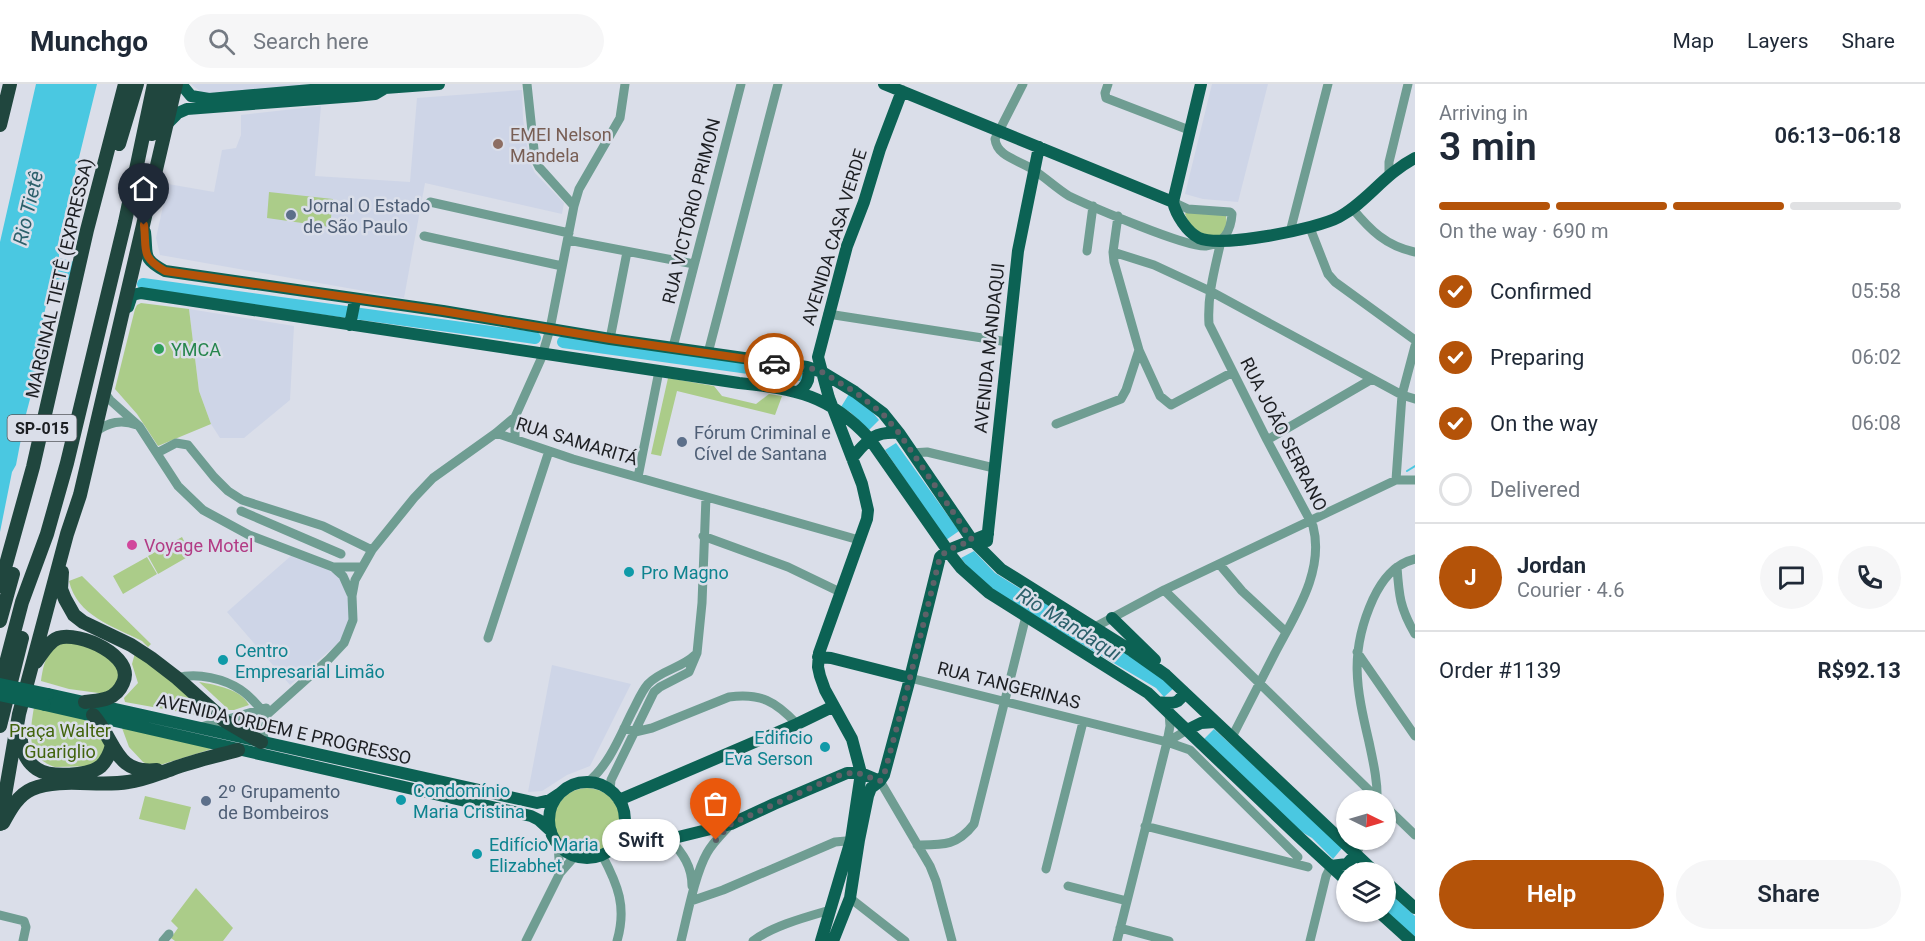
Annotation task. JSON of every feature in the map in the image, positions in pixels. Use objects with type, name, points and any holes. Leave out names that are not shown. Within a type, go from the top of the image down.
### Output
[{"type":"highway","points":[[0,125],[10,84]]},
{"type":"highway","name":"MARGINAL TIETÊ (EXPRESSA)","points":[[0,586],[33,467],[87,230],[125,84]]},
{"type":"highway","points":[[87,230],[96,219],[137,84]]},
{"type":"highway","points":[[0,726],[125,222],[154,84]]},
{"type":"highway","points":[[125,222],[165,84]]},
{"type":"highway","points":[[0,824],[19,714],[67,534],[80,495],[176,84]]},
{"type":"highway","name":"SP-015","points":[[0,621],[34,493],[33,467]]},
{"type":"highway","points":[[0,685],[22,602],[47,534]]},
{"type":"highway","points":[[67,534],[61,589],[74,615],[92,628],[131,645],[177,678],[225,721],[241,740]]},
{"type":"highway","points":[[30,671],[50,644],[58,638],[80,638],[116,656],[125,671],[121,688],[115,695],[105,700],[85,702]]},
{"type":"highway","points":[[19,714],[23,753],[39,770],[61,775],[94,770],[107,760],[112,746]]},
{"type":"highway","points":[[93,715],[102,725],[120,758],[139,770],[171,769]]},
{"type":"highway","points":[[0,830],[14,804],[31,789],[53,784],[105,785],[146,779],[241,740],[263,743]]},
{"type":"main road","points":[[181,84],[191,96],[209,99],[258,98],[439,84]]},
{"type":"main road","points":[[884,84],[1173,202]]},
{"type":"main road","points":[[1201,84],[1173,202],[1174,208],[1191,234],[1208,241],[1290,232],[1326,223],[1352,208],[1389,174],[1415,158]]},
{"type":"main road","points":[[166,125],[178,113],[187,109],[258,98],[282,103],[377,88]]},
{"type":"main road","name":"AVENIDA CASA VERDE","points":[[832,941],[850,898],[861,773],[852,739],[820,676],[818,657],[824,633],[867,519],[868,510],[862,484],[832,406],[818,357],[847,246],[864,202],[879,149],[902,91]]},
{"type":"main road","points":[[187,109],[185,103],[191,96]]},
{"type":"main road","name":"AVENIDA MANDAQUI","points":[[985,554],[1018,251],[1038,147]]},
{"type":"main road","points":[[144,225],[146,255],[157,267],[165,271],[443,311],[822,372],[855,392],[883,414],[899,433],[972,540],[1001,569],[1095,627],[1166,675],[1364,862]]},
{"type":"main road","points":[[124,312],[129,306],[132,295],[141,293],[779,388],[821,400],[857,425],[869,438],[961,568],[989,593],[1148,693],[1336,871]]},
{"type":"main road","points":[[350,325],[356,300]]},
{"type":"main road","points":[[798,392],[808,382],[807,368]]},
{"type":"main road","points":[[852,458],[869,438],[887,432],[899,433]]},
{"type":"main road","points":[[948,550],[988,534]]},
{"type":"main road","name":"AVENIDA CASA VERDE","points":[[821,941],[871,788],[884,775],[940,557],[948,550]]},
{"type":"main road","points":[[1112,618],[1160,666],[1166,675]]},
{"type":"main road","name":"RUA TANGERINAS","points":[[818,657],[831,658],[910,678]]},
{"type":"main road","name":"AVENIDA ORDEM E PROGRESSO","points":[[0,685],[93,715],[176,734],[241,740]]},
{"type":"main road","points":[[1158,702],[1176,702],[1180,700],[1183,692]]},
{"type":"main road","name":"AVENIDA ORDEM E PROGRESSO","points":[[0,695],[85,702],[197,728],[531,816],[551,831]]},
{"type":"main road","points":[[615,795],[797,724],[834,706]]},
{"type":"main road","points":[[1189,732],[1201,723],[1215,722]]},
{"type":"main road","name":"AVENIDA ORDEM E PROGRESSO","points":[[263,743],[537,803],[550,800],[559,794]]},
{"type":"main road","points":[[623,833],[669,839],[731,824],[837,776],[855,772],[880,781]]},
{"type":"main road","points":[[588,782],[604,786],[615,795],[624,812],[623,833],[611,850],[593,858],[575,856],[558,845],[551,831],[550,812],[559,794],[572,785],[588,782]]},
{"type":"main road","points":[[1331,866],[1347,864],[1356,854]]},
{"type":"main road","points":[[1396,891],[1415,908]]},
{"type":"main road","points":[[1390,922],[1411,941]]},
{"type":"street","points":[[527,84],[535,159],[539,167],[574,206]]},
{"type":"street","points":[[514,438],[515,417],[543,354],[550,329],[579,189],[620,118],[625,84]]},
{"type":"street","name":"RUA VICTÓRIO PRIMON","points":[[673,347],[741,84]]},
{"type":"street","points":[[708,353],[778,84]]},
{"type":"street","points":[[1023,84],[998,130],[995,139],[998,148],[1033,169],[1058,188],[1093,206],[1191,244],[1206,246],[1221,241]]},
{"type":"street","points":[[1108,84],[1106,98],[1189,130]]},
{"type":"street","points":[[1290,232],[1328,84]]},
{"type":"street","points":[[1389,174],[1389,162],[1408,84]]},
{"type":"street","points":[[430,202],[627,252],[694,264]]},
{"type":"street","name":"RUA JOÃO SERRANO","points":[[1173,202],[1188,209],[1232,213],[1228,232],[1221,241],[1210,291],[1209,324],[1313,526],[1315,539],[1312,576],[1305,596],[1232,737]]},
{"type":"street","points":[[1087,251],[1093,206]]},
{"type":"street","points":[[1352,208],[1375,234],[1388,243],[1415,252]]},
{"type":"street","points":[[1118,216],[1113,252],[1114,262],[1139,350],[1160,396],[1171,405],[1233,372]]},
{"type":"street","points":[[1310,228],[1328,274],[1335,282],[1415,340]]},
{"type":"street","points":[[424,236],[562,266]]},
{"type":"street","points":[[610,339],[627,252]]},
{"type":"street","points":[[1113,252],[1154,265],[1210,291],[1402,395],[1415,399]]},
{"type":"street","points":[[828,314],[1008,342]]},
{"type":"street","points":[[1396,480],[1402,395],[1415,346]]},
{"type":"street","points":[[1056,424],[1121,399],[1139,350]]},
{"type":"street","points":[[638,477],[659,371]]},
{"type":"street","points":[[1267,440],[1372,379]]},
{"type":"street","points":[[104,392],[139,426],[178,486],[203,510],[258,538],[333,567],[361,567]]},
{"type":"street","points":[[496,433],[515,417]]},
{"type":"street","points":[[95,432],[112,422],[127,422],[139,426]]},
{"type":"street","name":"RUA SAMARITÁ","points":[[241,740],[261,714],[276,705],[334,655],[344,643],[353,620],[352,596],[355,580],[361,567],[414,498],[434,478],[496,433],[549,451],[859,540]]},
{"type":"street","points":[[157,453],[176,443],[188,445],[200,462],[228,491],[242,500],[323,526],[372,550]]},
{"type":"street","points":[[488,638],[549,451]]},
{"type":"street","points":[[911,453],[927,452],[994,468]]},
{"type":"street","points":[[1095,627],[1164,590],[1396,480],[1415,480]]},
{"type":"street","points":[[615,795],[611,780],[654,692],[689,672],[697,654],[702,603],[706,497]]},
{"type":"street","points":[[258,538],[274,511]]},
{"type":"street","points":[[241,512],[341,554]]},
{"type":"street","points":[[704,536],[788,567],[840,592]]},
{"type":"street","points":[[1377,790],[1356,680],[1358,652],[1364,621],[1380,584],[1397,567],[1415,559]]},
{"type":"street","points":[[1220,565],[1242,591],[1286,632]]},
{"type":"street","points":[[333,567],[347,582],[352,596]]},
{"type":"street","points":[[1397,567],[1401,608],[1415,634]]},
{"type":"street","points":[[1164,590],[1368,790]]},
{"type":"street","points":[[917,845],[952,843],[966,834],[974,824],[1026,616]]},
{"type":"street","points":[[1358,652],[1415,736]]},
{"type":"street","points":[[588,782],[598,774],[608,759],[648,684],[662,674],[690,661],[697,654]]},
{"type":"street","points":[[177,678],[198,676],[237,688],[250,698],[261,714],[263,743]]},
{"type":"street","name":"RUA TANGERINAS","points":[[910,678],[1167,742],[1190,750],[1298,857]]},
{"type":"street","points":[[624,728],[634,732],[652,728],[729,697],[742,696],[761,697],[772,702],[797,724]]},
{"type":"street","points":[[250,698],[252,713]]},
{"type":"street","name":"RUA SAMARITÁ","points":[[197,728],[252,713],[261,714]]},
{"type":"street","points":[[1117,941],[1167,742],[1170,726],[1169,713]]},
{"type":"street","points":[[1046,869],[1083,722]]},
{"type":"street","points":[[1167,742],[1189,732],[1190,750]]},
{"type":"street","points":[[880,781],[936,881],[952,941]]},
{"type":"street","points":[[1396,817],[1415,835]]},
{"type":"street","points":[[681,941],[706,855],[731,824]]},
{"type":"street","points":[[1145,826],[1308,867]]},
{"type":"street","points":[[669,839],[687,860],[692,874],[692,899]]},
{"type":"street","points":[[692,899],[723,890],[835,842],[855,840]]},
{"type":"street","points":[[558,845],[560,873]]},
{"type":"street","points":[[1283,860],[1304,855],[1311,848]]},
{"type":"street","points":[[1356,854],[1358,850]]},
{"type":"street","points":[[602,855],[617,888],[622,906],[617,941]]},
{"type":"street","points":[[687,860],[696,860],[706,855]]},
{"type":"street","points":[[526,941],[560,873],[575,856]]},
{"type":"street","points":[[1310,941],[1326,876],[1331,866]]},
{"type":"street","points":[[1068,886],[1127,902]]},
{"type":"street","points":[[850,898],[905,941]]},
{"type":"street","points":[[753,941],[799,920],[830,910]]},
{"type":"street","points":[[0,915],[24,921],[26,927],[23,941]]},
{"type":"street","points":[[1120,928],[1170,941]]},
{"type":"shaded area","points":[[191,84],[329,84],[218,95],[201,92]]},
{"type":"shaded area","points":[[1212,84],[1268,84],[1238,202],[1203,199],[1185,194]]},
{"type":"shaded area","name":"Jornal O Estado de São Paulo","points":[[522,90],[523,119],[530,163],[535,173],[564,203],[562,214],[425,183],[404,298],[160,255],[156,238],[168,184],[214,192],[222,150],[236,148],[241,135],[241,115],[321,106],[315,176],[410,182],[417,98]]},
{"type":"shaded area","points":[[189,309],[294,326],[290,400],[244,438],[220,438],[211,424],[199,391]]},
{"type":"shaded area","points":[[292,555],[322,566],[335,574],[342,582],[350,604],[351,616],[345,634],[337,644],[290,685],[227,612]]},
{"type":"shaded area","points":[[552,665],[631,684],[590,766],[567,775],[542,791],[528,792]]},
{"type":"green space","points":[[269,192],[333,199],[330,227],[267,218]]},
{"type":"green space","points":[[1187,210],[1226,216],[1225,234],[1218,240],[1192,230],[1185,214]]},
{"type":"green space","name":"YMCA","points":[[141,303],[189,309],[199,391],[211,424],[158,446],[137,414],[115,389],[135,309]]},
{"type":"green space","points":[[668,378],[714,386],[722,396],[756,404],[769,394],[782,396],[775,415],[677,391],[661,456],[651,454]]},
{"type":"green space","points":[[182,537],[191,555],[158,574],[148,556]]},
{"type":"green space","points":[[147,557],[157,574],[123,594],[113,576]]},
{"type":"green space","points":[[82,576],[151,644],[148,647],[142,641],[108,625],[80,603],[69,581]]},
{"type":"green space","name":"Praça Walter Guariglio","points":[[73,641],[114,656],[123,678],[106,694],[69,689],[41,681],[46,660],[53,649]]},
{"type":"green space","name":"Praça Walter Guariglio","points":[[135,653],[174,683],[206,712],[197,715],[125,702],[124,698],[138,683],[132,664]]},
{"type":"green space","points":[[199,682],[234,691],[249,705],[229,710]]},
{"type":"green space","name":"Praça Walter Guariglio","points":[[34,707],[96,723],[109,746],[93,766],[55,767],[45,763],[38,757],[32,743],[31,726]]},
{"type":"green space","name":"Praça Walter Guariglio","points":[[122,728],[215,748],[160,765],[147,764],[129,747]]},
{"type":"green space","points":[[587,788],[599,791],[610,798],[617,809],[620,821],[617,833],[610,844],[599,851],[587,854],[575,851],[564,844],[557,833],[554,821],[557,809],[564,798],[575,791]]},
{"type":"green space","points":[[145,796],[191,807],[185,830],[139,819]]},
{"type":"green space","points":[[196,888],[233,928],[223,941],[175,941],[171,938],[178,928],[171,921]]},
{"type":"water","name":"Rio Tietê","points":[[36,84],[97,84],[59,239],[59,258],[75,262],[72,280],[60,279],[51,283],[41,328],[43,338],[35,380],[0,532],[0,242]]},
{"type":"water","points":[[849,394],[869,408],[879,420],[869,430],[850,412],[841,407]]},
{"type":"water","points":[[896,443],[959,531],[946,540],[885,450]]},
{"type":"water","points":[[974,551],[995,573],[1132,656],[1174,688],[1164,697],[1156,688],[1005,599],[969,569],[961,558]]},
{"type":"water","points":[[1214,729],[1336,841],[1336,850],[1340,850],[1333,859],[1312,838],[1297,829],[1204,739]]},
{"type":"water","points":[[1396,899],[1415,916],[1415,938],[1396,921]]},
{"type":"waterway","name":"Rio Mandaqui","points":[[143,284],[535,338]]},
{"type":"waterway","name":"Rio Mandaqui","points":[[563,342],[799,375]]},
{"type":"waterway","points":[[1407,471],[1415,466]]},
{"type":"way so far","points":[[716,840],[731,824],[837,776],[855,772],[880,781],[884,775],[908,686],[940,557],[948,550],[972,540],[899,433],[883,414],[855,392],[822,372],[774,363]]},
{"type":"place","name":"EMEI Nelson Mandela","points":[[498,144]]},
{"type":"place","name":"Jornal O Estado de São Paulo","points":[[291,215]]},
{"type":"place","name":"YMCA","points":[[159,349]]},
{"type":"place","name":"Fórum Criminal e Cível de Santana","points":[[682,442]]},
{"type":"place","name":"Voyage Motel","points":[[132,545]]},
{"type":"place","name":"Pro Magno","points":[[629,572]]},
{"type":"place","name":"Centro Empresarial Limão","points":[[223,660]]},
{"type":"place","name":"Edificio Eva Serson","points":[[825,747]]},
{"type":"place","name":"Condomínio Maria Cristina","points":[[401,800]]},
{"type":"place","name":"2º Grupamento de Bombeiros","points":[[206,801]]},
{"type":"place","name":"Swift","points":[[716,840]]},
{"type":"place","name":"Edifício Maria Elizabhet","points":[[477,854]]},
{"type":"route","points":[[144,225],[146,255],[157,267],[165,271],[443,311],[774,363]]}]
